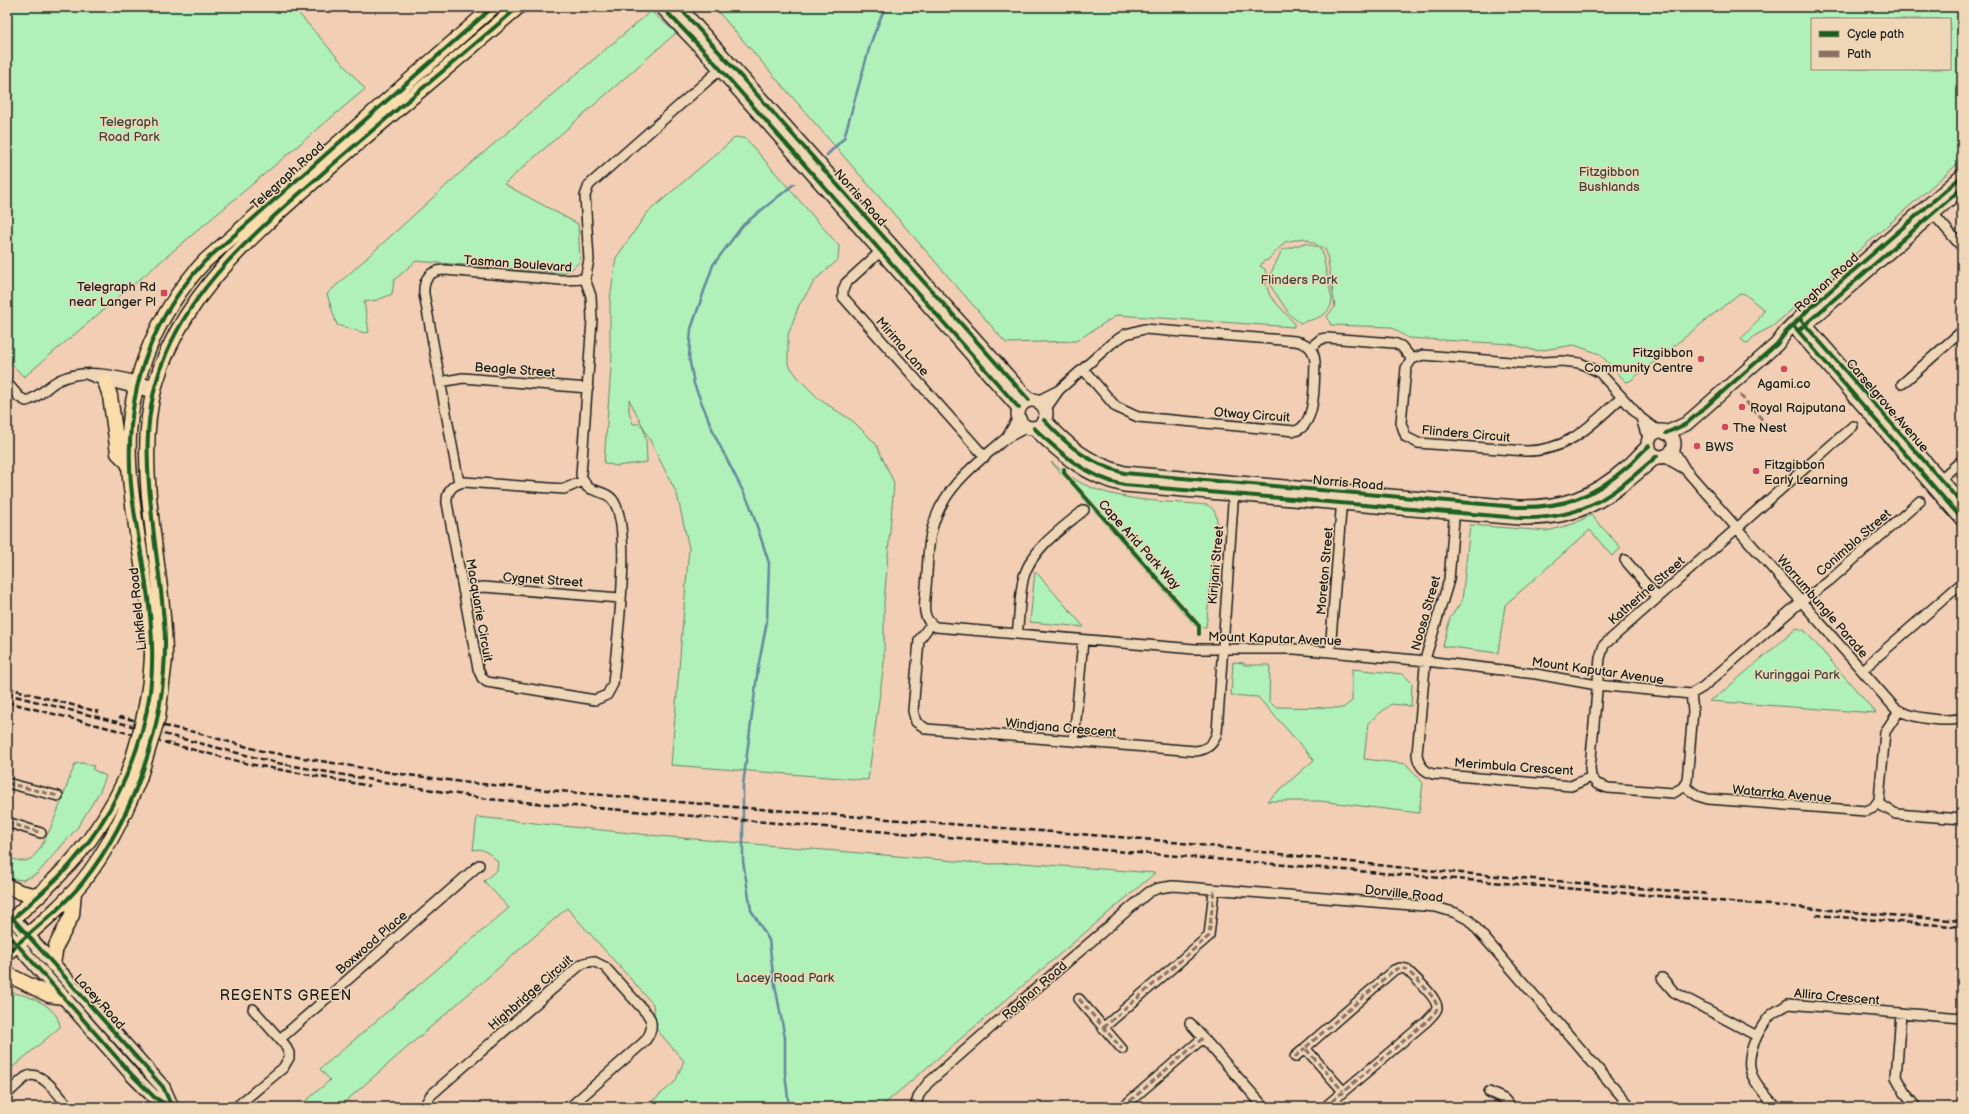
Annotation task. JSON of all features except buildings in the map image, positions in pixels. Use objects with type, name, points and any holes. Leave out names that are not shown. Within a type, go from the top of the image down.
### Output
[{"type":"main road","name":"Telegraph Road","points":[[137,385],[151,343],[166,313],[187,282],[205,261],[493,7]]},
{"type":"main road","name":"Telegraph Road","points":[[154,390],[166,354],[180,325],[198,297],[223,268],[261,229],[391,113],[518,7]]},
{"type":"main road","name":"Norris Road","points":[[662,7],[724,66],[1032,414]]},
{"type":"main road","name":"Norris Road","points":[[679,7],[724,66],[881,251],[1032,414],[1076,452],[1107,468],[1124,473],[1234,489],[1455,507],[1536,507],[1574,501],[1608,483],[1635,460],[1662,444]]},
{"type":"main road","name":"Roghan Road","points":[[1662,444],[1930,210],[1962,176]]},
{"type":"main road","name":"Roghan Road","points":[[1930,210],[1962,188]]},
{"type":"main road","name":"Carselgrove Avenue","points":[[1799,325],[1937,482],[1962,519]]},
{"type":"main road","points":[[105,381],[111,401],[118,453],[129,464]]},
{"type":"main road","name":"Linkfield Road","points":[[137,385],[130,428],[129,464],[150,614],[158,658]]},
{"type":"main road","name":"Linkfield Road","points":[[12,949],[74,892],[93,867],[108,845],[133,777],[138,744],[158,658],[164,616],[147,468],[147,435],[154,390]]},
{"type":"main road","name":"Carselgrove Avenue","points":[[1937,482],[1962,504]]},
{"type":"main road","name":"Linkfield Road","points":[[9,918],[39,896],[69,866],[91,839],[110,808],[133,777]]},
{"type":"main road","points":[[7,886],[20,892],[39,896]]},
{"type":"main road","points":[[53,964],[56,946],[72,915],[74,892]]},
{"type":"main road","name":"Lacey Road","points":[[9,918],[27,935],[163,1087],[171,1107]]},
{"type":"main road","name":"Lacey Road","points":[[7,933],[12,949],[63,997],[154,1097],[171,1107]]},
{"type":"main road","points":[[7,974],[49,995],[63,997]]},
{"type":"street","name":"Tasman Boulevard","points":[[459,483],[424,293],[426,279],[432,273],[446,270],[561,280],[585,280],[589,260],[585,196],[589,185],[724,66]]},
{"type":"street","points":[[1930,210],[1962,247]]},
{"type":"street","name":"Mirima Lane","points":[[881,251],[846,283],[843,290],[843,297],[985,457]]},
{"type":"street","points":[[459,483],[564,489],[583,481],[581,475],[592,320],[591,296],[585,280]]},
{"type":"street","points":[[931,624],[925,616],[930,543],[935,519],[951,489],[1007,438],[1020,432],[1032,414],[1118,338],[1144,329],[1295,341],[1303,342],[1311,348],[1321,339],[1328,338],[1394,343],[1401,346],[1412,359],[1423,355],[1523,363],[1571,361],[1594,368],[1641,418],[1662,444]]},
{"type":"street","points":[[1902,384],[1962,331]]},
{"type":"street","name":"Otway Circuit","points":[[1083,368],[1116,407],[1138,418],[1295,431],[1305,426],[1310,416],[1315,362],[1315,354],[1311,348]]},
{"type":"street","name":"Flinders Circuit","points":[[1412,359],[1406,368],[1401,423],[1406,436],[1418,442],[1526,451],[1551,449],[1575,438],[1622,397]]},
{"type":"street","points":[[7,383],[26,401],[32,399],[59,380],[96,372],[154,390]]},
{"type":"street","points":[[86,374],[105,381],[137,385]]},
{"type":"street","name":"Beagle Street","points":[[440,382],[463,378],[588,388]]},
{"type":"street","name":"Katherine Street","points":[[1591,777],[1590,768],[1600,652],[1604,645],[1853,426]]},
{"type":"street","name":"Warrumbungle Parade","points":[[1662,444],[1898,711]]},
{"type":"street","points":[[1937,482],[1962,460]]},
{"type":"street","name":"Macquarie Circuit","points":[[459,483],[450,490],[446,503],[478,669],[484,680],[491,684],[595,700],[607,694],[613,684],[624,550],[617,507],[610,497],[590,489],[583,481]]},
{"type":"street","name":"Kirijani Street","points":[[1221,650],[1234,489]]},
{"type":"street","name":"Moreton Street","points":[[1330,652],[1342,498]]},
{"type":"street","name":"Conimbla Street","points":[[1801,601],[1829,581],[1920,501]]},
{"type":"street","name":"Noosa Street","points":[[1426,661],[1450,580],[1455,507]]},
{"type":"street","points":[[1018,634],[1023,580],[1030,562],[1042,546],[1084,510]]},
{"type":"street","points":[[1625,560],[1657,597]]},
{"type":"street","points":[[1862,670],[1962,583]]},
{"type":"street","name":"Cygnet Street","points":[[463,590],[483,587],[620,598]]},
{"type":"street","points":[[1684,786],[1687,778],[1692,710],[1691,694],[1703,687],[1801,601]]},
{"type":"street","name":"Mount Kaputar Avenue","points":[[931,624],[940,628],[1221,650],[1295,649],[1330,652],[1426,661],[1536,674],[1597,685],[1691,694]]},
{"type":"street","name":"Windjana Crescent","points":[[931,624],[919,640],[913,711],[914,719],[918,724],[927,729],[934,730],[1195,751],[1208,747],[1214,741],[1216,732],[1221,650]]},
{"type":"street","points":[[1074,742],[1083,640]]},
{"type":"street","name":"Merimbula Crescent","points":[[1426,661],[1418,754],[1419,764],[1425,770],[1433,774],[1571,786],[1591,777],[1596,784],[1608,788],[1669,793],[1676,792],[1684,786]]},
{"type":"street","points":[[1962,718],[1953,720],[1914,716],[1898,711],[1885,732],[1881,793],[1878,803],[1896,814],[1962,819]]},
{"type":"street","points":[[7,784],[58,796]]},
{"type":"street","name":"Watarrka Avenue","points":[[1684,786],[1698,796],[1708,800],[1862,812],[1870,810],[1878,803]]},
{"type":"street","points":[[7,822],[41,833]]},
{"type":"street","name":"Boxwood Place","points":[[280,1039],[479,865]]},
{"type":"street","name":"Dorville Road","points":[[1159,888],[1173,886],[1436,907],[1456,912],[1469,920],[1631,1107]]},
{"type":"street","name":"Roghan Road","points":[[916,1103],[922,1090],[935,1076],[1145,896],[1159,888]]},
{"type":"street","points":[[1103,1028],[1209,936],[1214,890]]},
{"type":"street","name":"Highbridge Circuit","points":[[424,1107],[430,1096],[579,966],[593,961],[605,967],[648,1015],[651,1021],[651,1028],[644,1042],[570,1107]]},
{"type":"street","points":[[1295,1057],[1394,970],[1400,968],[1406,969],[1435,1000],[1437,1007],[1436,1011],[1427,1020],[1325,1107]]},
{"type":"street","points":[[1662,978],[1674,992],[1757,1036]]},
{"type":"street","points":[[1078,999],[1122,1049]]},
{"type":"street","name":"Allira Crescent","points":[[1776,1107],[1761,1090],[1752,1075],[1750,1059],[1757,1036],[1771,1015],[1788,1004],[1962,1018]]},
{"type":"street","points":[[236,1107],[250,1097],[286,1065],[289,1053],[280,1039],[253,1009]]},
{"type":"street","points":[[1901,1014],[1896,1077],[1905,1093],[1917,1107]]},
{"type":"street","points":[[1190,1023],[1264,1107]]},
{"type":"street","points":[[1123,1107],[1203,1038]]},
{"type":"street","points":[[1305,1048],[1344,1091]]},
{"type":"street","points":[[7,1094],[27,1076],[36,1076],[45,1080],[69,1107]]},
{"type":"street","points":[[1488,1092],[1504,1099],[1511,1107]]},
{"type":"green space","name":"Telegraph Road Park","points":[[7,7],[293,7],[365,89],[24,377],[7,359]]},
{"type":"green space","name":"Fitzgibbon Bushlands","points":[[714,7],[1962,7],[1962,160],[1773,326],[1754,336],[1749,342],[1746,343],[1741,339],[1757,322],[1764,310],[1745,294],[1740,293],[1630,381],[1626,382],[1600,354],[1574,345],[1536,351],[1511,344],[1408,338],[1391,327],[1331,325],[1327,316],[1335,307],[1327,254],[1325,249],[1304,238],[1285,242],[1268,260],[1264,261],[1260,266],[1265,269],[1266,285],[1270,296],[1294,323],[1294,327],[1117,315],[1076,341],[1006,343]]},
{"type":"green space","points":[[651,11],[676,33],[504,184],[578,224],[580,261],[572,269],[563,273],[416,261],[394,280],[392,294],[377,300],[364,302],[369,332],[365,333],[337,325],[327,294],[470,164]]},
{"type":"green space","points":[[736,137],[746,139],[839,246],[838,260],[816,279],[799,305],[788,335],[788,364],[800,380],[819,399],[854,422],[876,444],[894,483],[884,602],[884,663],[868,780],[671,765],[689,548],[677,494],[629,399],[629,412],[633,424],[639,424],[643,427],[646,440],[647,462],[617,466],[604,463],[612,355],[610,347],[610,300],[616,258],[647,213]]},
{"type":"green space","name":"Flinders Park","points":[[1305,243],[1317,247],[1322,251],[1332,300],[1331,306],[1325,314],[1300,323],[1290,315],[1270,285],[1270,275],[1282,250]]},
{"type":"green space","points":[[1051,462],[1081,483],[1111,494],[1142,500],[1207,505],[1213,510],[1216,514],[1217,522],[1206,627],[1195,626]]},
{"type":"green space","points":[[1591,515],[1621,548],[1612,556],[1590,530],[1505,605],[1498,653],[1443,646],[1450,618],[1462,601],[1470,525],[1547,531],[1573,524]]},
{"type":"green space","points":[[1035,571],[1084,627],[1030,622]]},
{"type":"green space","name":"Kuringgai Park","points":[[1797,628],[1805,631],[1876,713],[1709,701],[1719,695]]},
{"type":"green space","points":[[1233,662],[1244,663],[1244,665],[1270,665],[1269,701],[1275,707],[1343,708],[1352,701],[1352,669],[1403,674],[1412,683],[1411,706],[1391,704],[1368,723],[1364,759],[1406,764],[1423,783],[1419,813],[1320,801],[1267,801],[1314,760],[1258,697],[1231,695]]},
{"type":"green space","points":[[82,763],[94,766],[92,769],[106,776],[100,791],[77,828],[37,874],[23,880],[7,878],[7,857],[23,861],[28,860],[35,855],[49,832],[75,764]]},
{"type":"green space","name":"Lacey Road Park","points":[[477,817],[658,836],[991,864],[1022,863],[1155,873],[883,1105],[884,1107],[645,1107],[675,1082],[684,1061],[657,1030],[653,1004],[567,908],[339,1107],[299,1107],[330,1080],[320,1069],[509,908],[484,881],[497,870],[498,862],[484,850],[473,850]]},
{"type":"green space","points":[[7,992],[32,998],[48,1007],[58,1019],[60,1027],[7,1072]]},
{"type":"waterway","points":[[827,155],[844,138],[871,42],[885,7]]},
{"type":"waterway","points":[[789,1107],[785,1073],[785,1038],[773,974],[769,940],[751,910],[743,861],[743,785],[758,668],[767,621],[769,563],[750,505],[716,438],[694,384],[689,357],[691,329],[713,265],[743,225],[794,184]]},
{"type":"railway","points":[[8,688],[99,712]]},
{"type":"railway","points":[[7,694],[277,763],[488,799],[1962,921]]},
{"type":"railway","points":[[7,702],[249,764],[370,786]]},
{"type":"railway","points":[[119,717],[194,732],[262,751],[393,773],[470,783],[735,807],[1155,840],[1414,869],[1709,894]]},
{"type":"railway","points":[[1816,915],[1962,927]]},
{"type":"marked path","points":[[1740,395],[1768,426]]},
{"type":"marked path","points":[[7,783],[58,796]]},
{"type":"marked path","points":[[7,822],[41,833]]},
{"type":"marked path","points":[[1103,1028],[1209,936],[1214,890]]},
{"type":"marked path","points":[[1325,1107],[1427,1021],[1435,1012],[1437,1008],[1434,999],[1406,969],[1400,968],[1394,970],[1305,1048],[1343,1091]]},
{"type":"marked path","points":[[1079,999],[1122,1049]]},
{"type":"marked path","points":[[1123,1107],[1203,1038]]},
{"type":"marked path","points":[[1295,1057],[1305,1048]]},
{"type":"cycle path","points":[[7,924],[62,874],[99,828],[132,763],[146,716],[152,669],[151,623],[134,510],[130,475],[130,441],[133,409],[140,377],[150,346],[164,317],[182,288],[205,261],[493,7]]},
{"type":"cycle path","points":[[7,953],[66,901],[83,882],[101,856],[118,828],[132,798],[144,767],[153,735],[160,703],[164,671],[165,639],[149,489],[149,422],[152,400],[158,377],[166,354],[179,327],[195,301],[214,277],[234,254],[256,233],[348,151],[518,7]]},
{"type":"cycle path","points":[[662,7],[707,54],[1019,408]]},
{"type":"cycle path","points":[[679,7],[1029,400]]},
{"type":"cycle path","points":[[1666,433],[1686,424],[1777,344],[1786,332],[1807,311],[1962,176]]},
{"type":"cycle path","points":[[1800,329],[1962,188]]},
{"type":"cycle path","points":[[1800,319],[1962,504]]},
{"type":"cycle path","points":[[1793,325],[1962,519]]},
{"type":"cycle path","points":[[1044,420],[1062,439],[1089,459],[1124,473],[1517,507],[1549,506],[1589,494],[1614,478],[1630,465],[1649,446]]},
{"type":"cycle path","points":[[1034,428],[1054,447],[1086,470],[1124,485],[1520,518],[1542,518],[1562,515],[1595,503],[1625,483],[1657,456]]},
{"type":"cycle path","name":"Cape Arid Park Way","points":[[1064,469],[1064,473],[1199,626],[1199,634]]},
{"type":"cycle path","points":[[7,912],[163,1087],[172,1107]]},
{"type":"cycle path","points":[[7,933],[133,1076],[154,1097],[170,1107]]},
{"type":"place","name":"Telegraph Rd near Langer Pl","points":[[164,293]]},
{"type":"place","name":"Fitzgibbon Community Centre","points":[[1701,359]]},
{"type":"place","name":"Agami.co","points":[[1784,369]]},
{"type":"place","name":"Royal Rajputana","points":[[1742,407]]},
{"type":"place","name":"The Nest","points":[[1725,427]]},
{"type":"place","name":"BWS","points":[[1697,446]]},
{"type":"place","name":"Fitzgibbon Early Learning","points":[[1756,471]]},
{"type":"district","name":"REGENTS GREEN","points":[[286,995]]}]
